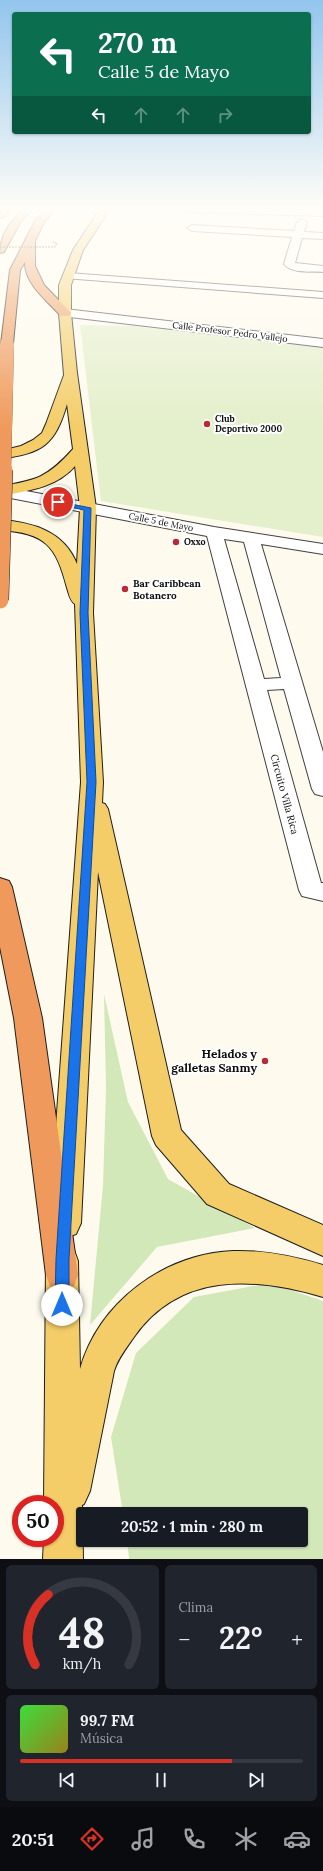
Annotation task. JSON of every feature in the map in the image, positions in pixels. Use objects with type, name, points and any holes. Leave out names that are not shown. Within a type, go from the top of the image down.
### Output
[{"type":"highway","points":[[0,600],[7,344],[14,282]]},
{"type":"highway","points":[[37,282],[39,286],[64,313]]},
{"type":"highway","points":[[0,887],[28,1018],[62,1275]]},
{"type":"main road","points":[[62,1495],[62,1275],[92,782],[84,613],[88,508],[70,373],[64,313],[66,282]]},
{"type":"main road","points":[[0,455],[22,450],[37,444],[48,436],[70,373]]},
{"type":"main road","points":[[0,491],[38,483],[51,477],[60,472],[81,448]]},
{"type":"main road","points":[[0,525],[15,526],[32,530],[60,548],[66,559],[84,613]]},
{"type":"main road","points":[[92,782],[167,1136],[218,1194],[317,1233]]},
{"type":"main road","points":[[64,1535],[100,1361],[119,1327],[137,1306],[179,1278],[203,1271],[225,1268],[271,1268],[300,1273],[323,1281]]},
{"type":"street","points":[[145,282],[323,295]]},
{"type":"street","name":"Calle Profesor Pedro Vallejo","points":[[64,313],[323,342]]},
{"type":"street","name":"Calle 5 de Mayo","points":[[0,491],[214,532],[323,549]]},
{"type":"street","name":"Circuito Villa Rica","points":[[214,532],[256,685],[317,891]]},
{"type":"street","points":[[251,538],[323,789]]},
{"type":"street","points":[[256,685],[293,683]]},
{"type":"green space","name":"Club Deportivo 2000","points":[[80,325],[133,326],[323,348],[323,537],[101,501]]},
{"type":"green space","points":[[104,994],[128,1102],[168,1179],[255,1228],[157,1247],[90,1325],[103,1185],[106,1089]]},
{"type":"green space","points":[[270,1283],[323,1301],[323,1559],[129,1559],[128,1547],[308,1547],[308,1507],[122,1507],[111,1437],[136,1353],[194,1297]]},
{"type":"place","name":"Club Deportivo 2000","points":[[207,424]]},
{"type":"place","name":"Oxxo","points":[[176,542]]},
{"type":"place","name":"Bar Caribbean Botanero","points":[[125,589]]},
{"type":"place","name":"Helados y galletas Sanmy","points":[[265,1061]]},
{"type":"route","points":[[58,502],[88,508],[84,613],[92,782],[62,1275],[62,1305]]}]
